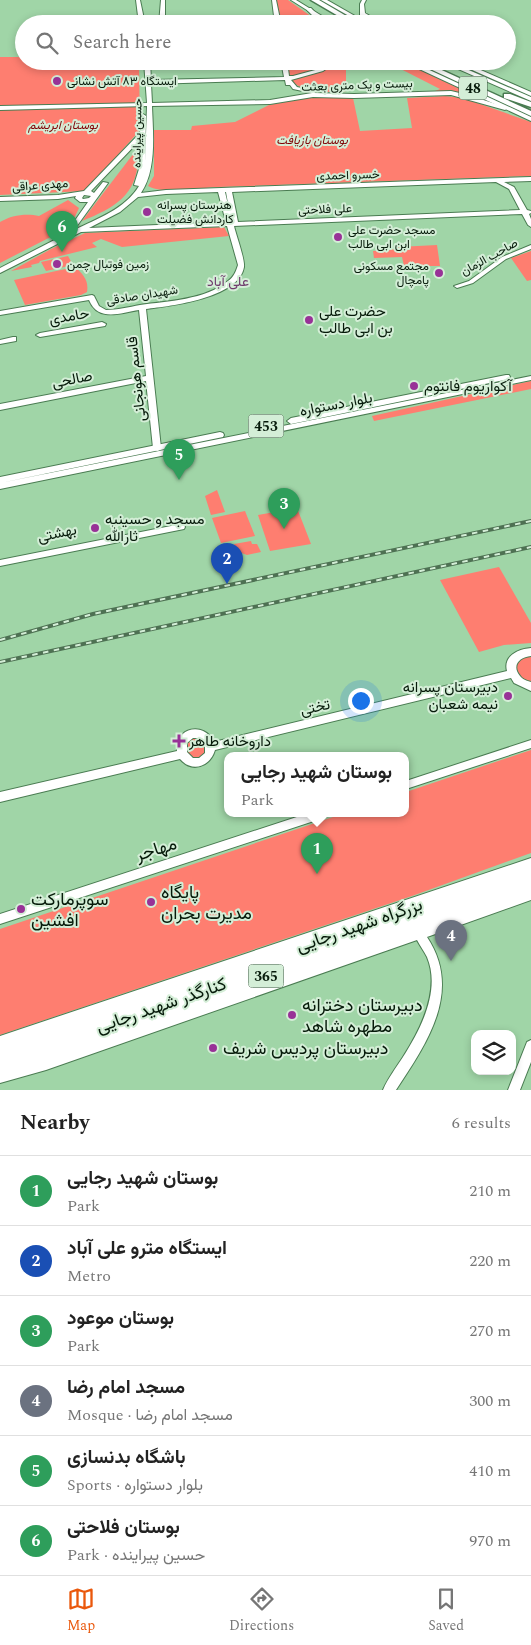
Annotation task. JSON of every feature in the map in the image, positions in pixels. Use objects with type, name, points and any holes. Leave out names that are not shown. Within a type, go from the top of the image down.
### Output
[{"type":"highway","points":[[302,0],[328,15]]},
{"type":"highway","points":[[314,0],[341,15]]},
{"type":"highway","name":"48","points":[[436,70],[531,114]]},
{"type":"highway","name":"48","points":[[453,70],[531,102]]},
{"type":"highway","name":"بزرگراه شهید رجایی","points":[[0,1052],[41,1042],[531,874]]},
{"type":"highway","name":"بزرگراه شهید رجایی","points":[[0,1065],[44,1053],[531,885]]},
{"type":"street","points":[[134,0],[136,15]]},
{"type":"street","points":[[138,0],[140,15]]},
{"type":"street","points":[[162,15],[163,0]]},
{"type":"street","points":[[274,0],[276,15]]},
{"type":"street","points":[[293,0],[319,15]]},
{"type":"street","points":[[324,0],[351,15]]},
{"type":"street","points":[[330,0],[340,9]]},
{"type":"street","points":[[364,0],[362,4],[362,14],[364,15]]},
{"type":"street","points":[[309,9],[315,15]]},
{"type":"street","name":"حسین پیراینده","points":[[0,267],[108,211],[133,190],[141,173],[143,114],[147,107],[144,95],[143,70]]},
{"type":"street","name":"حسین پیراینده","points":[[0,272],[104,218],[136,196],[148,170],[147,70]]},
{"type":"street","points":[[285,70],[290,91],[286,100]]},
{"type":"street","points":[[148,82],[286,78],[311,74],[320,70]]},
{"type":"street","points":[[424,70],[531,120]]},
{"type":"street","points":[[462,70],[531,102]]},
{"type":"street","points":[[476,70],[531,94]]},
{"type":"street","points":[[286,78],[292,86],[299,90],[354,96]]},
{"type":"street","name":"بیست و یک متری بعثت","points":[[147,107],[286,100],[313,95],[455,94],[505,108]]},
{"type":"street","points":[[128,106],[138,102],[144,95]]},
{"type":"street","points":[[128,106],[143,114]]},
{"type":"street","points":[[0,109],[147,107]]},
{"type":"street","points":[[83,212],[82,196],[142,134]]},
{"type":"street","points":[[72,229],[94,197],[134,148],[142,147]]},
{"type":"street","name":"خسرو احمدی","points":[[166,192],[509,180],[516,186],[531,179]]},
{"type":"street","points":[[494,181],[516,186],[528,213],[531,226]]},
{"type":"street","points":[[142,186],[150,191],[166,192]]},
{"type":"street","points":[[221,190],[232,224]]},
{"type":"street","name":"شهیدان صادقی","points":[[0,313],[92,297],[97,309],[102,312],[142,307],[204,296],[231,283],[237,277],[241,265],[232,224],[229,190]]},
{"type":"street","points":[[136,196],[166,192]]},
{"type":"street","points":[[82,196],[94,197]]},
{"type":"street","points":[[82,196],[88,201],[94,197]]},
{"type":"street","name":"مهدی عراقی","points":[[0,199],[82,196]]},
{"type":"street","name":"علی فلاحتی","points":[[122,228],[528,213]]},
{"type":"street","points":[[104,218],[106,224],[122,228]]},
{"type":"street","points":[[82,230],[122,228]]},
{"type":"street","name":"صاحب الزمان","points":[[457,286],[471,282],[504,258],[531,247]]},
{"type":"street","name":"قاسم هونجانی","points":[[142,307],[157,448]]},
{"type":"street","name":"حامدی","points":[[40,335],[102,324]]},
{"type":"street","points":[[0,342],[13,339]]},
{"type":"street","name":"بلوار دستواره","points":[[0,480],[531,372]]},
{"type":"street","name":"صالحی","points":[[0,407],[150,378]]},
{"type":"street","name":"بلوار دستواره","points":[[0,486],[531,378]]},
{"type":"street","points":[[0,563],[180,524]]},
{"type":"street","name":"بهشتی","points":[[0,558],[180,524]]},
{"type":"street","points":[[531,652],[522,653],[513,660],[511,669],[513,674],[523,684],[531,687]]},
{"type":"street","name":"تختی","points":[[212,747],[513,674]]},
{"type":"street","points":[[195,735],[204,736],[211,742],[212,747],[207,758],[198,762],[188,760],[182,754],[183,742],[195,735]]},
{"type":"street","points":[[409,785],[531,744]]},
{"type":"street","points":[[0,798],[182,754]]},
{"type":"street","name":"مهاجر","points":[[0,918],[311,817]]},
{"type":"street","name":"کنارگذر شهید رجایی","points":[[0,1042],[531,863]]},
{"type":"street","name":"کنارگذر شهید رجایی","points":[[0,1076],[46,1064],[531,895]]},
{"type":"street","points":[[389,1090],[415,1050],[428,1023],[437,990],[433,958],[419,934]]},
{"type":"street","points":[[514,1090],[531,1046]]},
{"type":"green space","points":[[276,0],[288,0],[309,15],[279,15]]},
{"type":"green space","name":"بوستان ابریشم","points":[[0,57],[15,57],[15,70],[139,70],[140,130],[86,191],[0,195]]},
{"type":"green space","points":[[288,70],[317,70],[315,71],[289,77]]},
{"type":"green space","points":[[321,70],[346,70],[346,91],[314,91],[301,87],[289,79],[316,73]]},
{"type":"green space","points":[[403,70],[420,70],[497,106],[462,94],[382,93],[435,91],[440,89]]},
{"type":"green space","name":"بوستان بازیافت","points":[[445,96],[463,98],[531,122],[531,176],[218,187],[172,191],[155,189],[148,186],[154,176],[154,130],[191,130],[192,126],[235,122],[269,105],[311,97],[353,98],[360,131],[412,128],[407,98]]},
{"type":"green space","points":[[137,149],[138,164],[131,187],[124,196],[106,210],[82,221]]},
{"type":"green space","points":[[68,200],[79,208],[70,227],[0,263],[0,222],[19,215],[39,216]]},
{"type":"green space","points":[[224,227],[229,236],[122,247],[101,239],[92,243],[97,247],[40,261],[31,265],[32,267],[11,271],[85,233]]},
{"type":"green space","points":[[437,245],[440,266],[404,266],[402,257],[374,258],[373,251],[397,249],[398,247]]},
{"type":"green space","points":[[531,251],[531,280],[527,281],[511,258]]},
{"type":"green space","name":"زمین فوتبال چمن","points":[[68,256],[73,265],[46,271],[41,262]]},
{"type":"green space","points":[[75,267],[85,278],[87,292],[81,295],[25,305],[14,280]]},
{"type":"green space","points":[[531,381],[531,389],[374,421],[372,416]]},
{"type":"green space","points":[[217,490],[225,512],[211,515],[205,496]]},
{"type":"green space","points":[[297,508],[311,544],[270,551],[258,515]]},
{"type":"green space","points":[[245,511],[255,536],[221,543],[212,518]]},
{"type":"green space","points":[[251,541],[252,544],[257,544],[261,552],[247,555],[236,551],[234,544]]},
{"type":"green space","points":[[499,567],[531,623],[531,643],[504,645],[479,652],[440,580]]},
{"type":"green space","points":[[531,655],[531,683],[523,680],[515,672],[516,664],[519,660]]},
{"type":"green space","points":[[199,737],[209,743],[204,757],[195,759],[187,757],[185,743],[191,738]]},
{"type":"green space","points":[[531,750],[531,853],[412,896],[0,1035],[0,929],[333,817],[409,817],[409,791]]},
{"type":"railway","points":[[0,640],[93,614],[531,521]]},
{"type":"railway","points":[[0,662],[531,547]]},
{"type":"place","name":"ایستگاه ۸۳ آتش نشانی","points":[[57,81]]},
{"type":"place","name":"هنرستان پسرانه کاردانش فضیلت","points":[[147,212]]},
{"type":"place","name":"مسجد حضرت علی ابن ابی طالب","points":[[338,237]]},
{"type":"place","name":"بوستان فلاحتی","points":[[62,252]]},
{"type":"place","name":"زمین فوتبال چمن","points":[[57,264]]},
{"type":"place","name":"مجتمع مسکونی پامچال","points":[[439,273]]},
{"type":"place","name":"حضرت علی بن ابی طالب","points":[[309,320]]},
{"type":"place","name":"آکواریوم فانتوم","points":[[414,386]]},
{"type":"place","name":"باشگاه بدنسازی","points":[[179,480]]},
{"type":"place","name":"مسجد و حسینیه ثارالله","points":[[95,528]]},
{"type":"place","name":"بوستان موعود","points":[[284,529]]},
{"type":"place","name":"ایستگاه مترو علی آباد","points":[[227,584]]},
{"type":"place","name":"دبیرستان پسرانه نیمه شعبان","points":[[508,696]]},
{"type":"place","name":"داروخانه طاهر","points":[[179,741]]},
{"type":"place","name":"بوستان شهید رجایی","points":[[317,874]]},
{"type":"place","name":"پایگاه مدیرت بحران","points":[[151,902]]},
{"type":"place","name":"سوپرمارکت افشین","points":[[21,909]]},
{"type":"place","name":"مسجد امام رضا","points":[[451,961]]},
{"type":"place","name":"دبیرستان دخترانه مطهره شاهد","points":[[292,1015]]},
{"type":"place","name":"دبیرستان پردیس شریف","points":[[213,1048]]},
{"type":"district","name":"علی آباد","points":[[228,281]]}]
